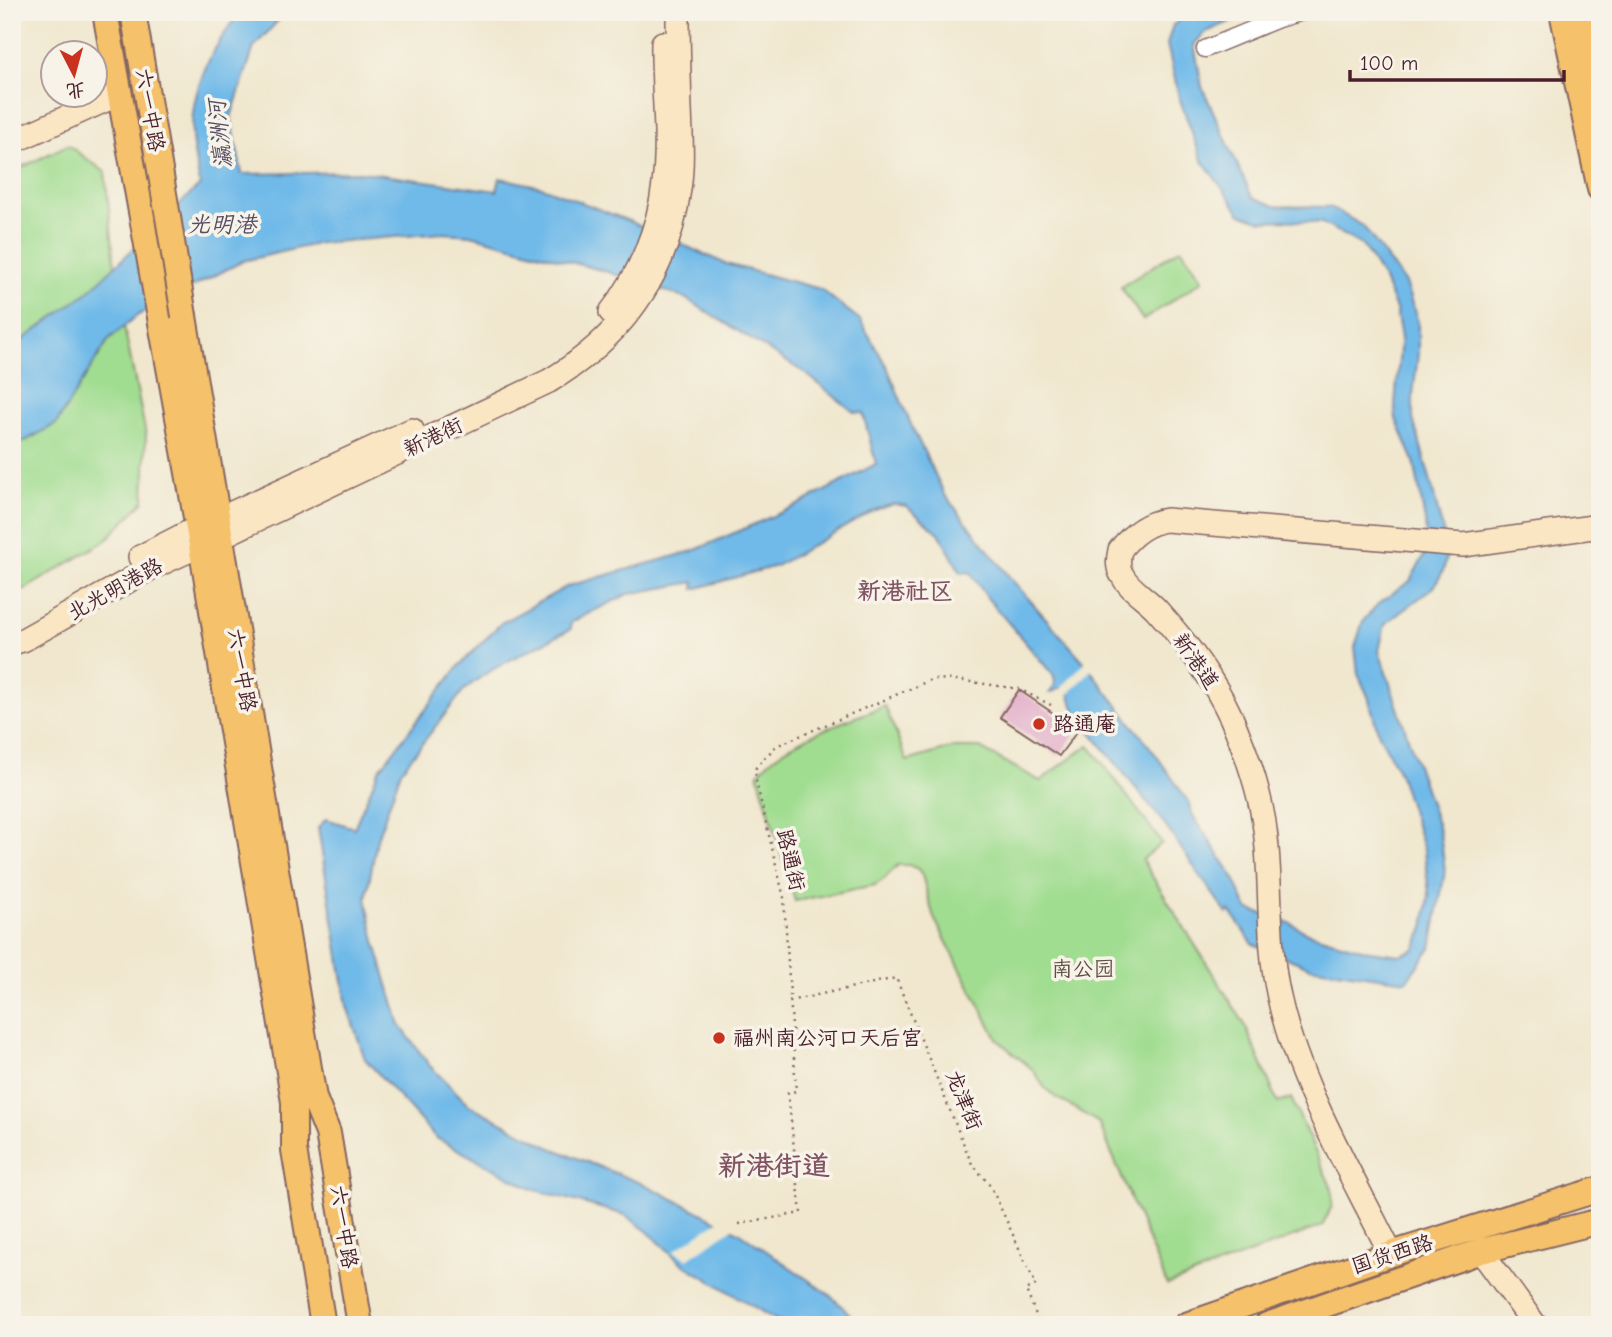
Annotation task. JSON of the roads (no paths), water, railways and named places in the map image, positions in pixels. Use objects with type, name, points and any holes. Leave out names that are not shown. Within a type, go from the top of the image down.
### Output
[{"type":"main road","name":"六一中路","points":[[105,12],[162,333],[208,532]]},
{"type":"main road","name":"六一中路","points":[[133,12],[184,316],[208,532],[304,1100],[294,1150],[323,1325]]},
{"type":"main road","points":[[1562,12],[1592,111],[1600,189]]},
{"type":"main road","points":[[1586,12],[1600,77]]},
{"type":"main road","name":"六一中路","points":[[304,1100],[328,1133],[360,1325]]},
{"type":"main road","points":[[304,1100],[340,1325]]},
{"type":"main road","name":"国货西路","points":[[1186,1325],[1391,1254],[1600,1189]]},
{"type":"main road","name":"国货西路","points":[[1267,1325],[1481,1251],[1600,1221]]},
{"type":"street","points":[[663,12],[664,224]]},
{"type":"street","points":[[664,224],[680,187],[678,12]]},
{"type":"street","points":[[1205,49],[1302,12]]},
{"type":"street","points":[[12,142],[119,94]]},
{"type":"street","name":"新港街","points":[[208,532],[549,381],[601,345],[623,309],[646,250],[664,224]]},
{"type":"street","name":"新港道","points":[[1391,1254],[1310,1089],[1283,1016],[1273,961],[1264,821],[1254,777],[1239,735],[1223,699],[1193,653],[1151,603],[1123,578],[1119,569],[1120,550],[1139,530],[1166,520],[1463,544],[1600,526]]},
{"type":"street","name":"北光明港路","points":[[12,629],[208,532]]},
{"type":"street","name":"北光明港路","points":[[12,643],[23,640],[159,565],[208,532]]},
{"type":"street","points":[[1481,1251],[1535,1325]]},
{"type":"water","name":"光明港","points":[[240,12],[286,12],[254,47],[231,117],[242,174],[362,172],[497,191],[500,178],[542,187],[629,221],[726,264],[820,289],[860,320],[887,367],[945,495],[1012,580],[1084,662],[1156,755],[1190,804],[1192,814],[1234,878],[1247,909],[1292,924],[1307,933],[1369,951],[1400,955],[1415,949],[1424,928],[1429,895],[1424,850],[1399,773],[1378,732],[1368,696],[1358,674],[1355,647],[1363,621],[1378,604],[1410,581],[1427,550],[1425,521],[1414,461],[1396,419],[1401,338],[1396,309],[1384,280],[1363,246],[1322,223],[1262,221],[1241,214],[1202,160],[1179,97],[1167,44],[1173,25],[1193,12],[1252,12],[1206,32],[1194,44],[1202,87],[1252,197],[1275,206],[1330,207],[1363,226],[1405,283],[1418,322],[1413,419],[1448,552],[1443,571],[1434,587],[1385,624],[1379,651],[1440,833],[1445,871],[1431,948],[1406,981],[1309,967],[1253,944],[1230,911],[1227,914],[1160,818],[1076,714],[1069,694],[1061,688],[1050,693],[1055,684],[1054,676],[988,599],[970,572],[961,573],[939,533],[906,506],[894,504],[875,510],[776,566],[694,589],[695,582],[628,594],[571,622],[571,629],[502,664],[476,681],[464,690],[401,771],[377,839],[366,899],[375,941],[400,1025],[430,1066],[469,1105],[549,1147],[648,1186],[739,1232],[830,1295],[861,1325],[784,1325],[683,1264],[625,1215],[532,1189],[436,1138],[365,1059],[347,1006],[318,828],[326,819],[354,828],[379,770],[460,665],[501,623],[568,586],[693,551],[798,505],[876,464],[863,413],[854,412],[805,373],[683,297],[608,272],[471,235],[443,233],[320,243],[243,261],[138,315],[109,339],[56,424],[12,448],[12,348],[88,292],[200,185],[192,136],[195,102],[212,54]]},
{"type":"place","name":"路通庵","points":[[1039,724]]},
{"type":"place","name":"福州南公河口天后宫","points":[[719,1038]]},
{"type":"district","name":"新港社区","points":[[905,591]]},
{"type":"district","name":"新港街道","points":[[774,1166]]},
{"type":"water label","name":"瀛洲河","points":[[220,134]]},
{"type":"park label","name":"南公园","points":[[1083,969]]}]
